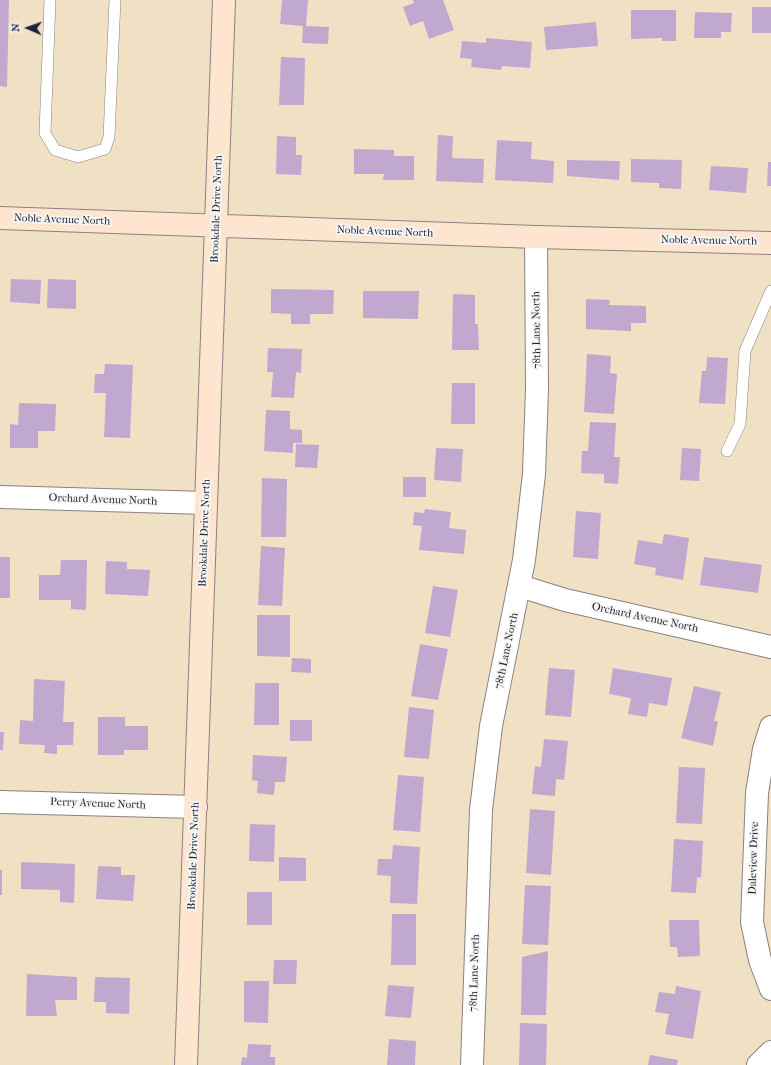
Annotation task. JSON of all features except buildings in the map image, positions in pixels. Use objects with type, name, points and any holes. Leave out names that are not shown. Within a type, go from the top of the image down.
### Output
[{"type":"street","name":"Brookdale Drive North","points":[[186,1065],[224,0]]},
{"type":"street","name":"Noble Avenue North","points":[[0,218],[536,238],[771,243]]},
{"type":"street","name":"78th Lane North","points":[[472,1065],[481,810],[491,726],[520,586],[534,474],[537,389],[536,238]]},
{"type":"street","name":"Orchard Avenue North","points":[[0,497],[206,503]]},
{"type":"street","name":"Orchard Avenue North","points":[[520,586],[565,600],[771,647]]},
{"type":"street","name":"Daleview Drive","points":[[771,727],[764,749],[757,793],[752,922],[760,960],[771,988]]},
{"type":"street","name":"Perry Avenue North","points":[[0,802],[196,807]]},
{"type":"street","points":[[758,1065],[771,1052]]},
{"type":"lane","points":[[50,0],[45,133],[55,150],[78,157],[105,149],[109,137],[115,0]]},
{"type":"lane","points":[[727,451],[740,424],[745,351],[771,291]]}]
